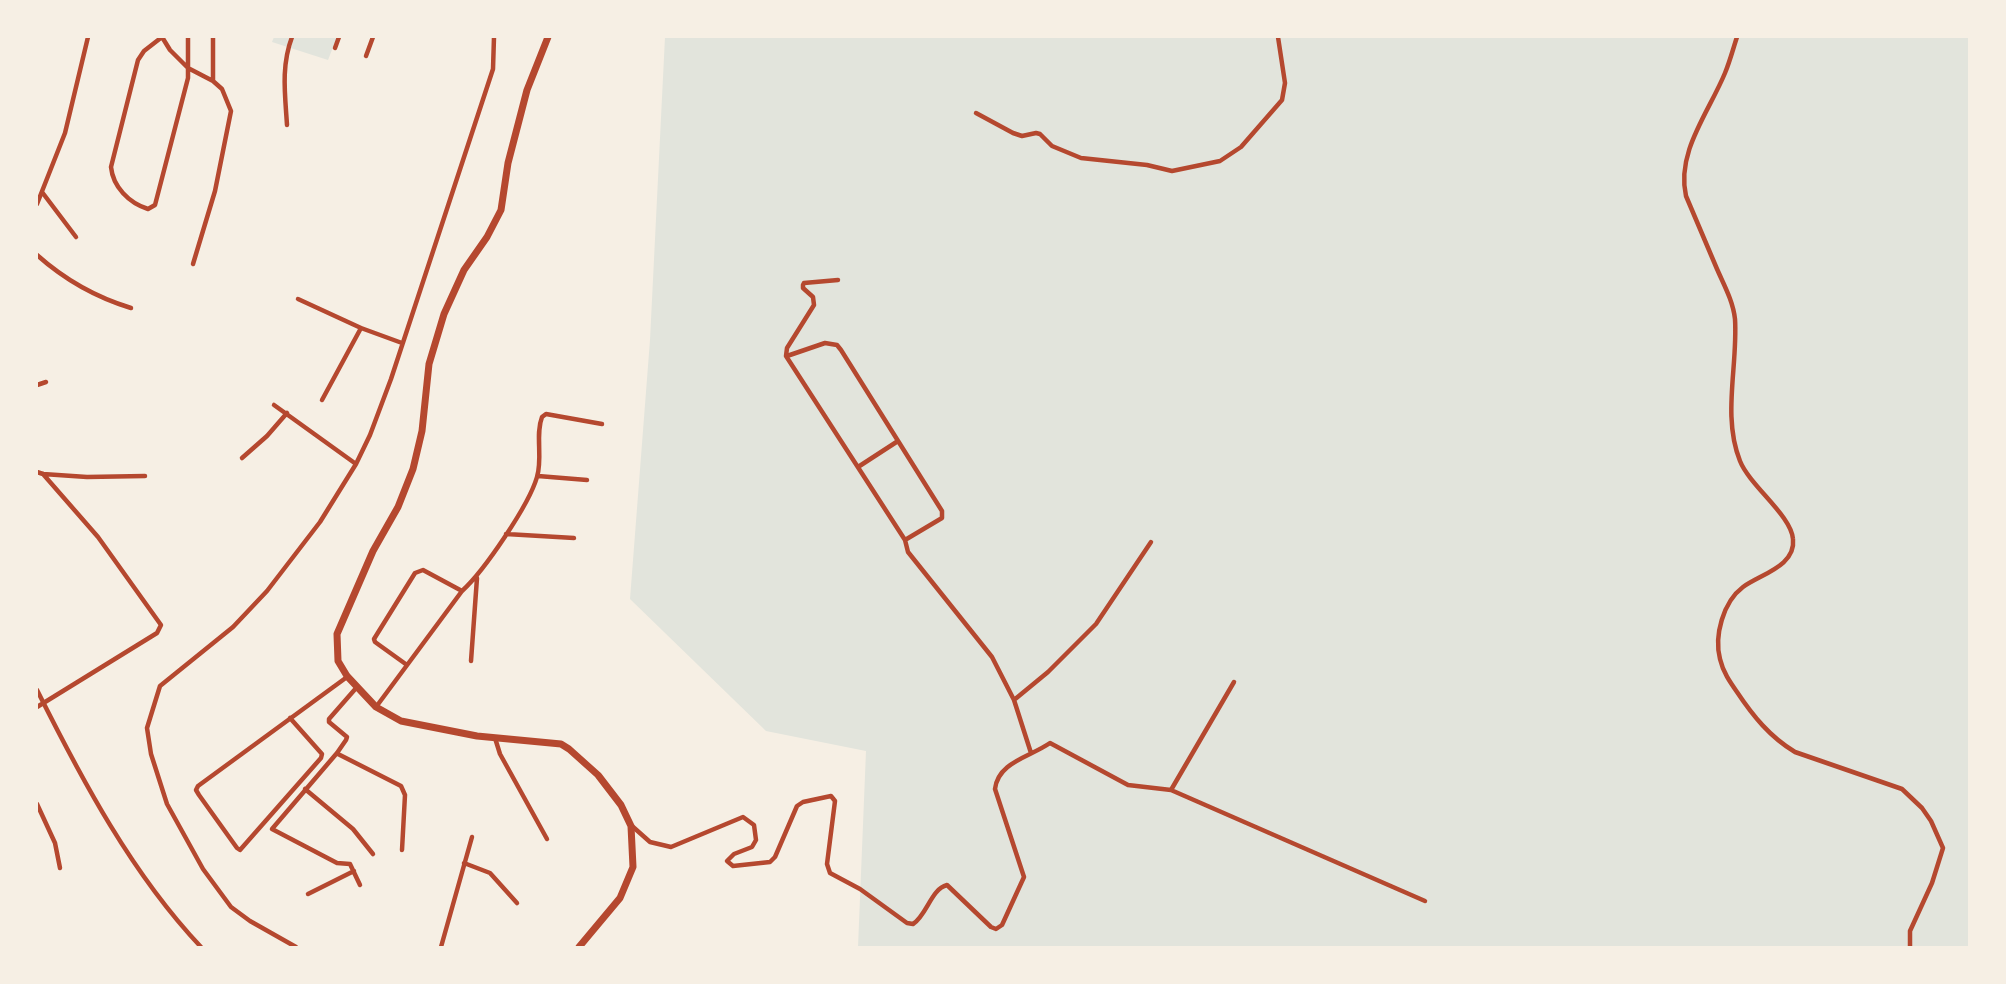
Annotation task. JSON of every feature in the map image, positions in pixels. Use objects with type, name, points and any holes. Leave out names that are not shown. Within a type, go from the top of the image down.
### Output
[{"type":"main road","points":[[548,37],[527,90],[508,163],[501,210],[487,237],[464,270],[444,314],[429,365],[422,431],[413,469],[398,507],[373,551],[337,634],[338,661],[356,687],[376,707],[401,721],[415,725],[477,737],[561,744],[597,775],[621,805],[631,826],[633,867],[620,898],[579,947]]},
{"type":"street","points":[[37,204],[65,133],[87,37]]},
{"type":"street","points":[[188,37],[188,68],[188,78],[155,205],[148,209],[128,199],[112,178],[111,167],[138,60],[144,51],[162,37],[170,50],[188,68],[222,89],[232,111],[215,191],[193,264]]},
{"type":"street","points":[[213,37],[213,81]]},
{"type":"street","points":[[287,125],[284,70],[292,37]]},
{"type":"street","points":[[335,48],[339,37]]},
{"type":"street","points":[[366,56],[373,37]]},
{"type":"street","points":[[296,947],[250,922],[231,906],[203,869],[167,804],[151,754],[147,728],[160,686],[233,627],[267,590],[320,522],[356,464],[370,436],[493,69],[494,37]]},
{"type":"street","points":[[976,113],[1013,134],[1040,134],[1052,146],[1081,158],[1147,165],[1172,171],[1220,161],[1241,147],[1283,100],[1285,83],[1278,37]]},
{"type":"street","points":[[1737,37],[1726,72],[1689,151],[1683,182],[1686,196],[1730,298],[1735,317],[1732,424],[1736,448],[1750,478],[1788,524],[1794,545],[1790,556],[1742,589],[1732,600],[1723,616],[1718,637],[1719,658],[1725,675],[1742,700],[1779,743],[1795,752],[1902,789],[1931,821],[1942,848],[1932,883],[1910,930],[1910,947]]},
{"type":"street","points":[[42,192],[76,236]]},
{"type":"street","points":[[37,255],[93,295],[131,308]]},
{"type":"street","points":[[838,280],[804,283],[803,288],[813,297],[814,305],[787,348],[786,356],[905,540],[908,552],[992,657],[1014,700],[1031,753]]},
{"type":"street","points":[[298,299],[361,328],[402,343]]},
{"type":"street","points":[[322,400],[361,328]]},
{"type":"street","points":[[786,356],[825,343],[837,345],[943,514],[905,540]]},
{"type":"street","points":[[37,385],[46,382]]},
{"type":"street","points":[[274,405],[356,464]]},
{"type":"street","points":[[242,458],[267,436],[287,413]]},
{"type":"street","points":[[376,707],[462,591],[477,577],[506,534],[538,476],[542,417],[546,414],[602,424]]},
{"type":"street","points":[[859,467],[898,441]]},
{"type":"street","points":[[37,472],[87,477],[145,476]]},
{"type":"street","points":[[37,707],[157,633],[161,625],[98,537],[43,474]]},
{"type":"street","points":[[538,476],[587,480]]},
{"type":"street","points":[[506,534],[574,538]]},
{"type":"street","points":[[1014,700],[1048,672],[1096,624],[1151,542]]},
{"type":"street","points":[[407,665],[374,639],[415,573],[423,570],[462,591]]},
{"type":"street","points":[[471,661],[477,577]]},
{"type":"street","points":[[290,718],[322,754],[321,758],[240,849],[237,848],[196,790],[198,786],[290,718],[347,676]]},
{"type":"street","points":[[1171,790],[1234,682]]},
{"type":"street","points":[[356,687],[329,719],[329,722],[347,737],[337,753],[272,829],[337,863],[350,864],[360,885]]},
{"type":"street","points":[[37,690],[120,842],[185,930],[201,947]]},
{"type":"street","points":[[495,737],[500,754],[547,838]]},
{"type":"street","points":[[631,826],[650,842],[671,847],[743,817],[754,825],[756,841],[752,847],[734,854],[727,861],[733,866],[764,864],[775,857],[797,806],[803,802],[831,796],[835,801],[827,864],[830,873],[860,889],[907,923],[913,924],[919,920],[940,888],[947,886],[991,928],[996,929],[1002,925],[1024,877],[995,789],[996,778],[1004,769],[1050,743],[1128,785],[1171,790],[1425,901]]},
{"type":"street","points":[[337,753],[401,786],[405,795],[402,850]]},
{"type":"street","points":[[306,789],[353,829],[373,855]]},
{"type":"street","points":[[37,804],[55,843],[60,868]]},
{"type":"street","points":[[440,947],[471,837]]},
{"type":"street","points":[[464,863],[490,873],[517,903]]},
{"type":"street","points":[[308,894],[354,871]]},
{"type":"shaded area","points":[[274,37],[337,37],[328,60],[272,42]]},
{"type":"shaded area","points":[[665,37],[1969,37],[1969,947],[858,947],[866,751],[766,731],[630,599],[650,340]]}]
